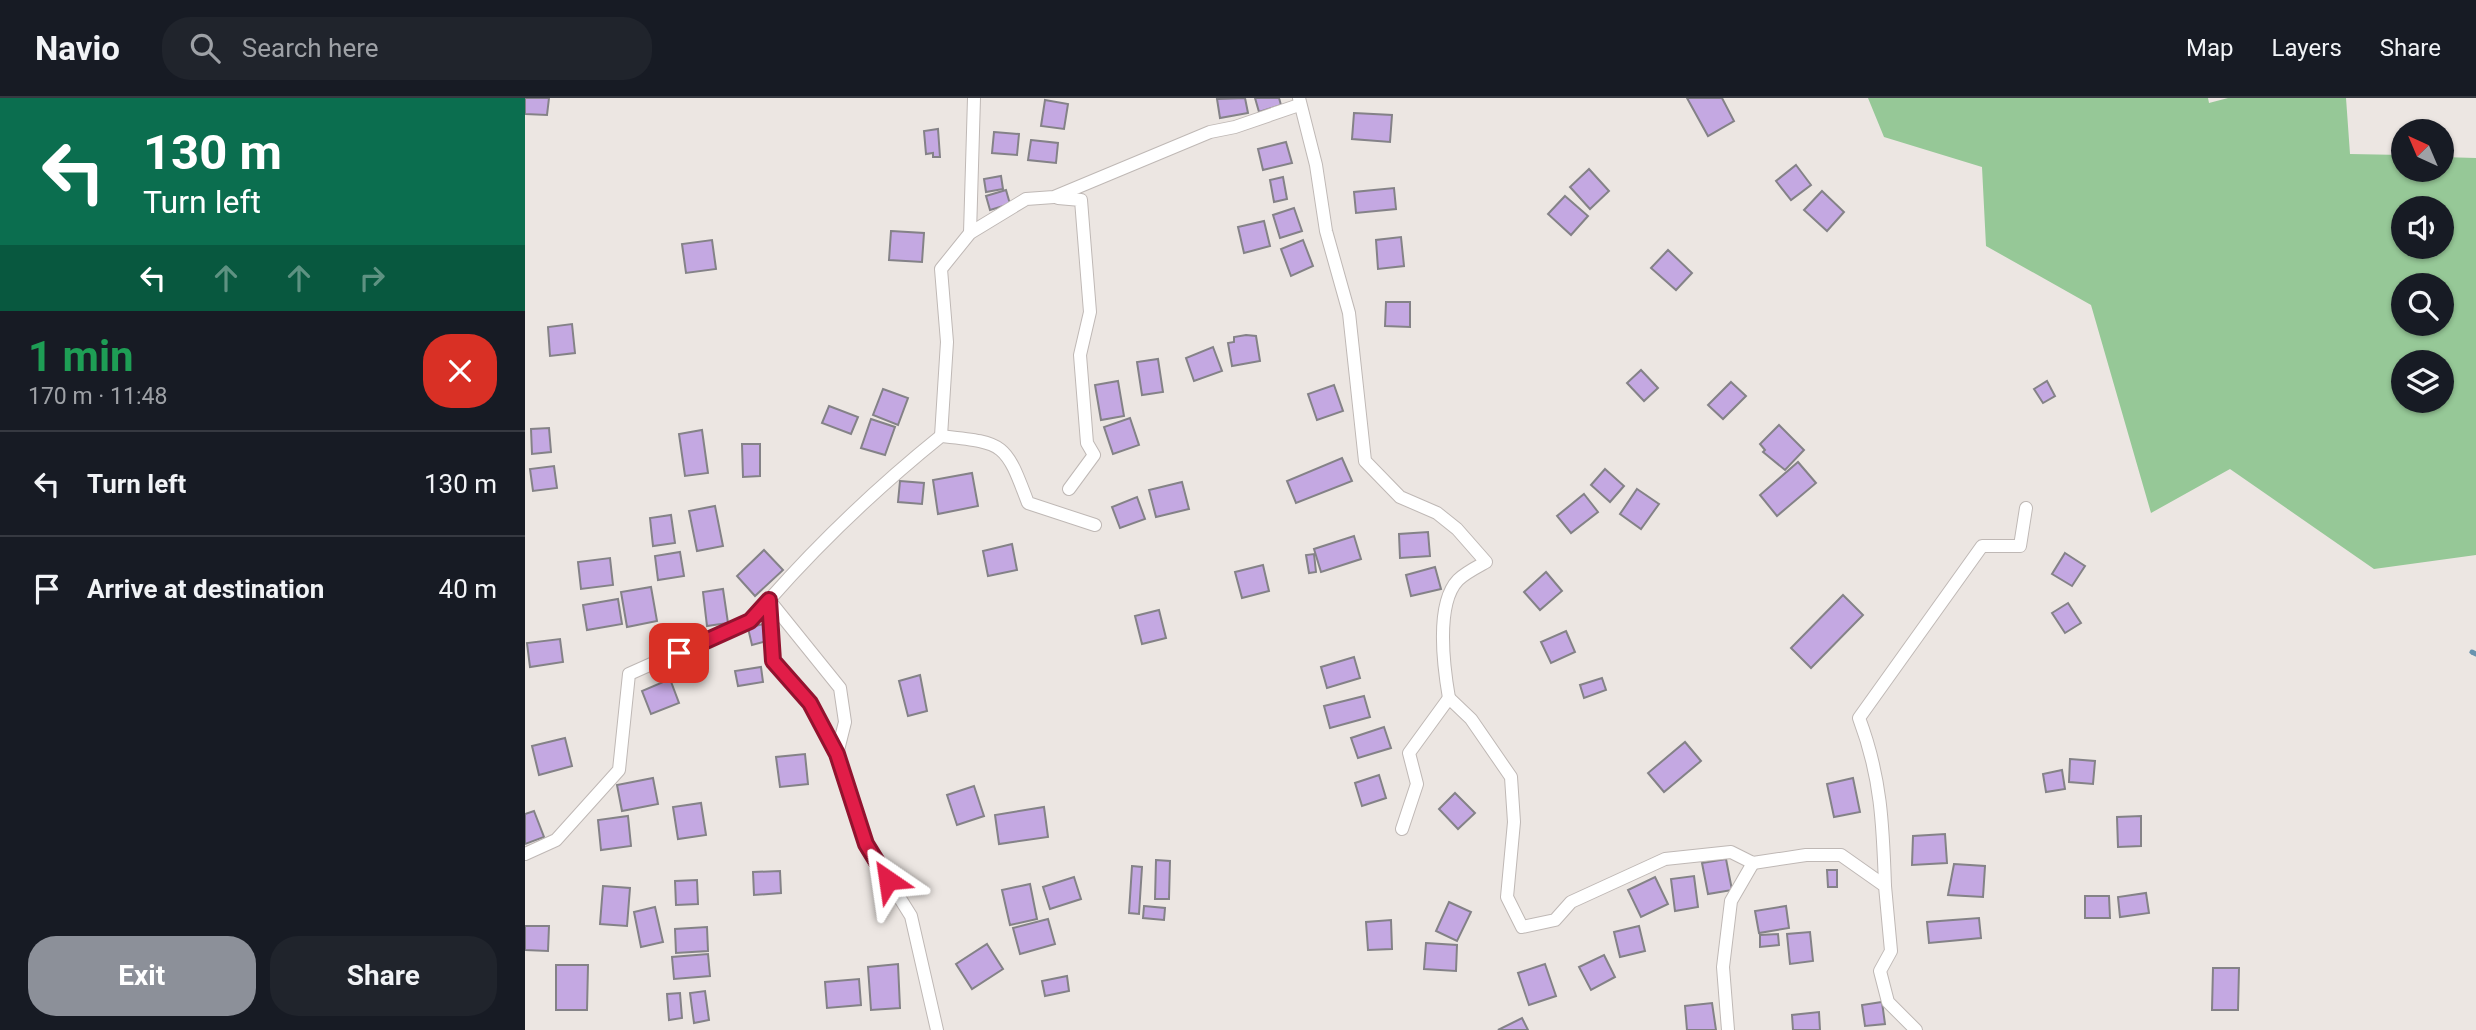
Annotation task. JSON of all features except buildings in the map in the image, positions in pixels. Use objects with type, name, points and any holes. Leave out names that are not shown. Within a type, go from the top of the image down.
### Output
[{"type":"street","points":[[970,233],[974,98]]},
{"type":"street","points":[[1055,197],[1210,132],[1235,127],[1299,101],[1316,165],[1327,231],[1349,313],[1365,461],[1400,497],[1437,513],[1457,529],[1486,562],[1457,581],[1447,604],[1442,659],[1449,698],[1471,719],[1511,777],[1514,822],[1507,897],[1522,926],[1555,919],[1571,902],[1665,859],[1731,852],[1753,863],[1805,855],[1841,855],[1885,886]]},
{"type":"street","points":[[941,436],[947,342],[941,269],[970,233],[1026,199],[1055,197],[1081,200],[1089,272],[1090,312],[1080,355],[1087,443],[1094,455],[1069,489]]},
{"type":"street","points":[[525,853],[556,840],[619,770],[629,674],[750,621],[812,551],[885,482],[941,436],[988,441],[1005,450],[1028,503],[1095,525]]},
{"type":"street","points":[[1916,1030],[1888,1002],[1880,971],[1891,951],[1885,886],[1883,811],[1874,757],[1859,718],[1982,546],[2020,546],[2026,508]]},
{"type":"street","points":[[769,600],[773,661],[810,703],[837,754],[866,844],[911,916],[937,1030]]},
{"type":"street","points":[[769,600],[840,688],[845,722],[837,754]]},
{"type":"street","points":[[1402,829],[1417,784],[1409,753],[1449,698]]},
{"type":"street","points":[[1728,1030],[1723,967],[1731,901],[1753,863]]},
{"type":"green space","points":[[1868,98],[2208,98],[2209,103],[2228,98],[2346,98],[2350,154],[2391,155],[2391,182],[2454,182],[2454,157],[2476,158],[2476,555],[2374,569],[2230,469],[2151,513],[2091,305],[1986,246],[1982,167],[1884,137]]},
{"type":"waterway","points":[[2472,652],[2476,654]]},
{"type":"route","points":[[679,653],[750,621],[769,600],[773,661],[810,703],[837,754],[866,844],[888,880]]}]
